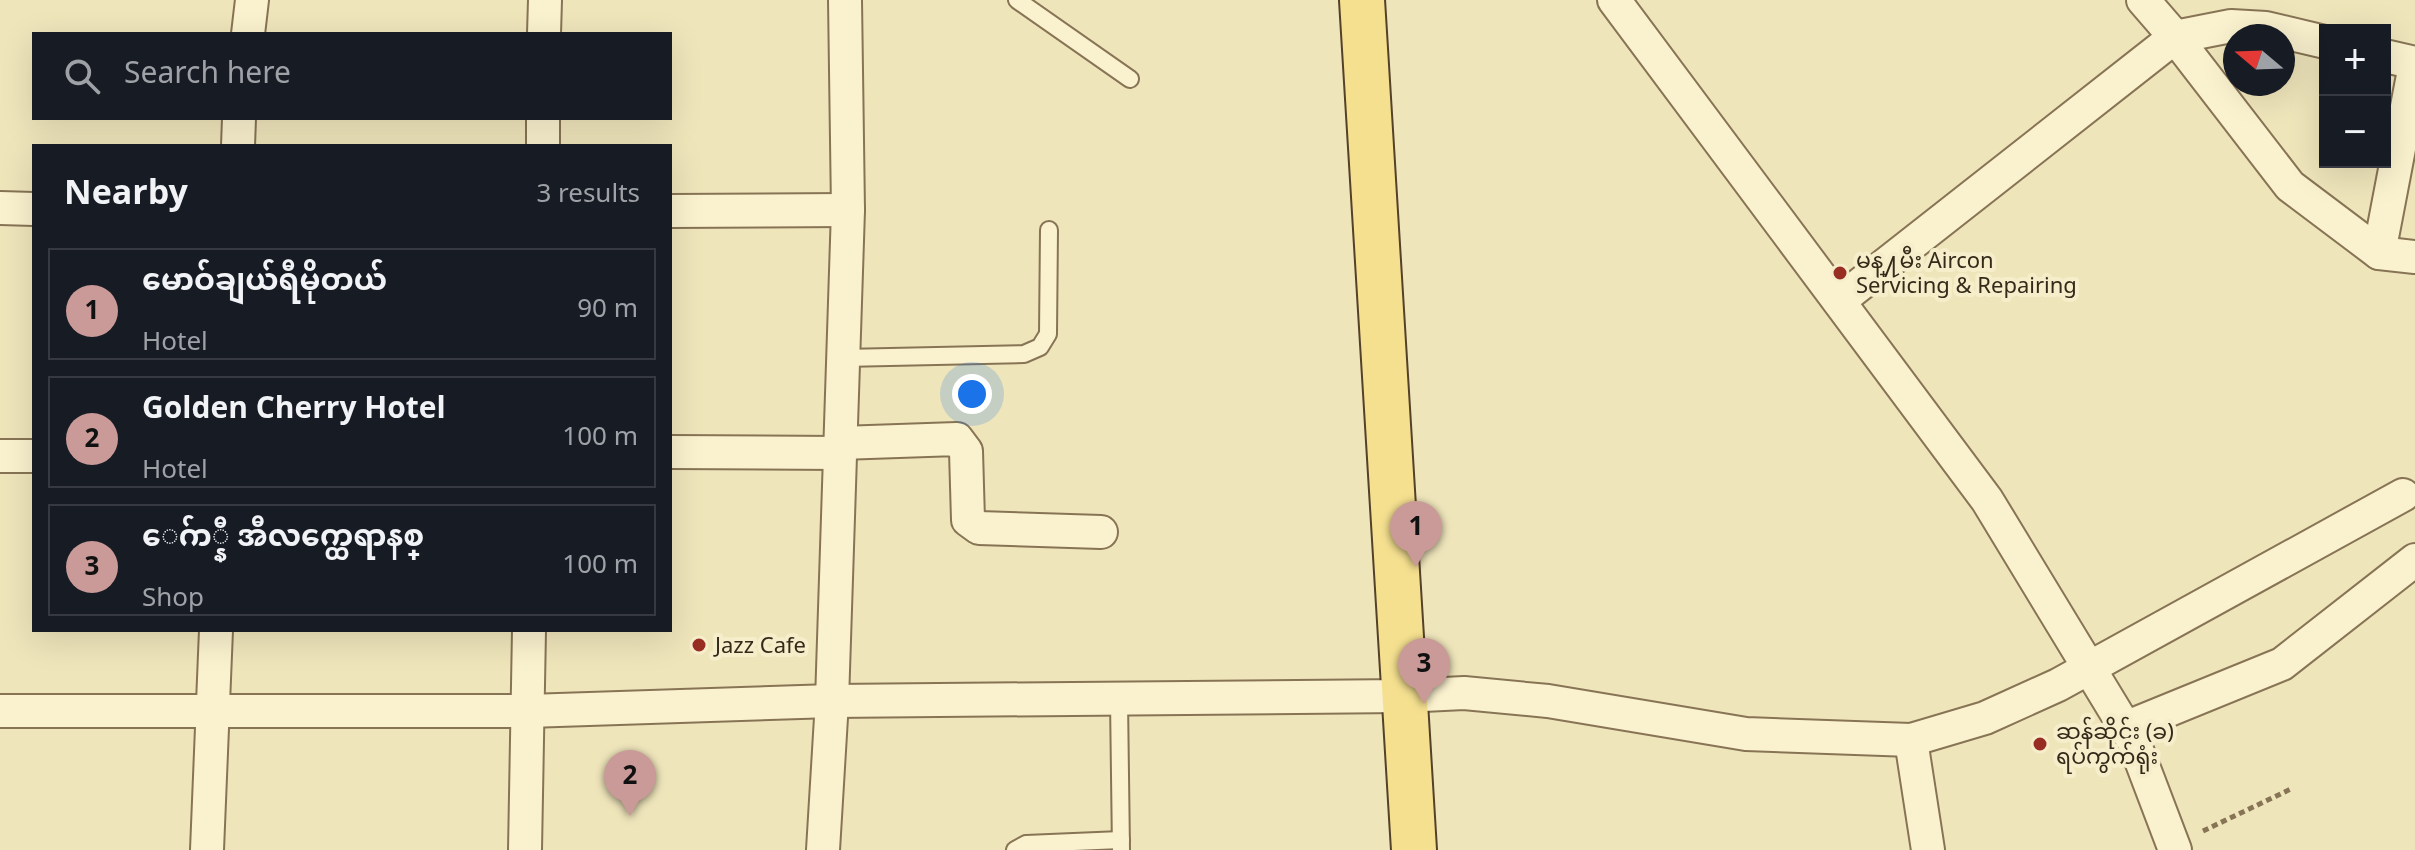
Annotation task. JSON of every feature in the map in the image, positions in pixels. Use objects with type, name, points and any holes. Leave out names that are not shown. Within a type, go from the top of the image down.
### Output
[{"type":"main road","points":[[1362,0],[1414,850]]},
{"type":"street","points":[[248,32],[252,0]]},
{"type":"street","points":[[544,32],[545,0]]},
{"type":"street","points":[[823,850],[832,701],[848,210],[845,0]]},
{"type":"street","points":[[1614,0],[1987,500],[2134,742],[2174,848]]},
{"type":"street","points":[[2143,0],[2290,186],[2379,253],[2415,257]]},
{"type":"street","points":[[1839,301],[2175,37],[2231,26],[2266,28],[2319,41]]},
{"type":"street","points":[[2379,253],[2415,64],[2391,58]]},
{"type":"street","points":[[238,144],[239,120]]},
{"type":"street","points":[[543,120],[543,144]]},
{"type":"street","points":[[0,208],[32,209]]},
{"type":"street","points":[[672,211],[848,210]]},
{"type":"street","points":[[672,452],[840,448],[957,439],[966,451],[968,520],[979,528],[1101,532]]},
{"type":"street","points":[[0,456],[32,456]]},
{"type":"street","points":[[0,711],[528,711],[832,701],[1119,700],[1464,693],[1548,701],[1746,734],[1911,740],[1985,718],[2058,685],[2403,495]]},
{"type":"street","points":[[2125,728],[2282,664],[2415,560]]},
{"type":"street","points":[[207,850],[216,632]]},
{"type":"street","points":[[525,850],[529,632]]},
{"type":"street","points":[[1911,740],[1928,850]]},
{"type":"lane","points":[[1017,0],[1130,79]]},
{"type":"lane","points":[[843,358],[1024,354],[1040,347],[1048,334],[1049,230]]},
{"type":"lane","points":[[1015,850],[1026,844],[1121,845],[1119,700]]},
{"type":"path","points":[[2174,848],[2293,788]]},
{"type":"place","name":"မန္႔မီး Aircon Servicing & Repairing","points":[[1840,273]]},
{"type":"place","name":"မောဝ်ချယ်ရီမိုတယ်","points":[[1416,567]]},
{"type":"place","name":"Jazz Cafe","points":[[699,645]]},
{"type":"place","name":"ေဂ်ာ္နီ အီလက္ထေရာနစ္","points":[[1424,704]]},
{"type":"place","name":"ဆန်ဆိုင်း (ခ) ရပ်ကွက်ရုံး","points":[[2040,744]]},
{"type":"place","name":"Golden Cherry Hotel","points":[[630,816]]}]
